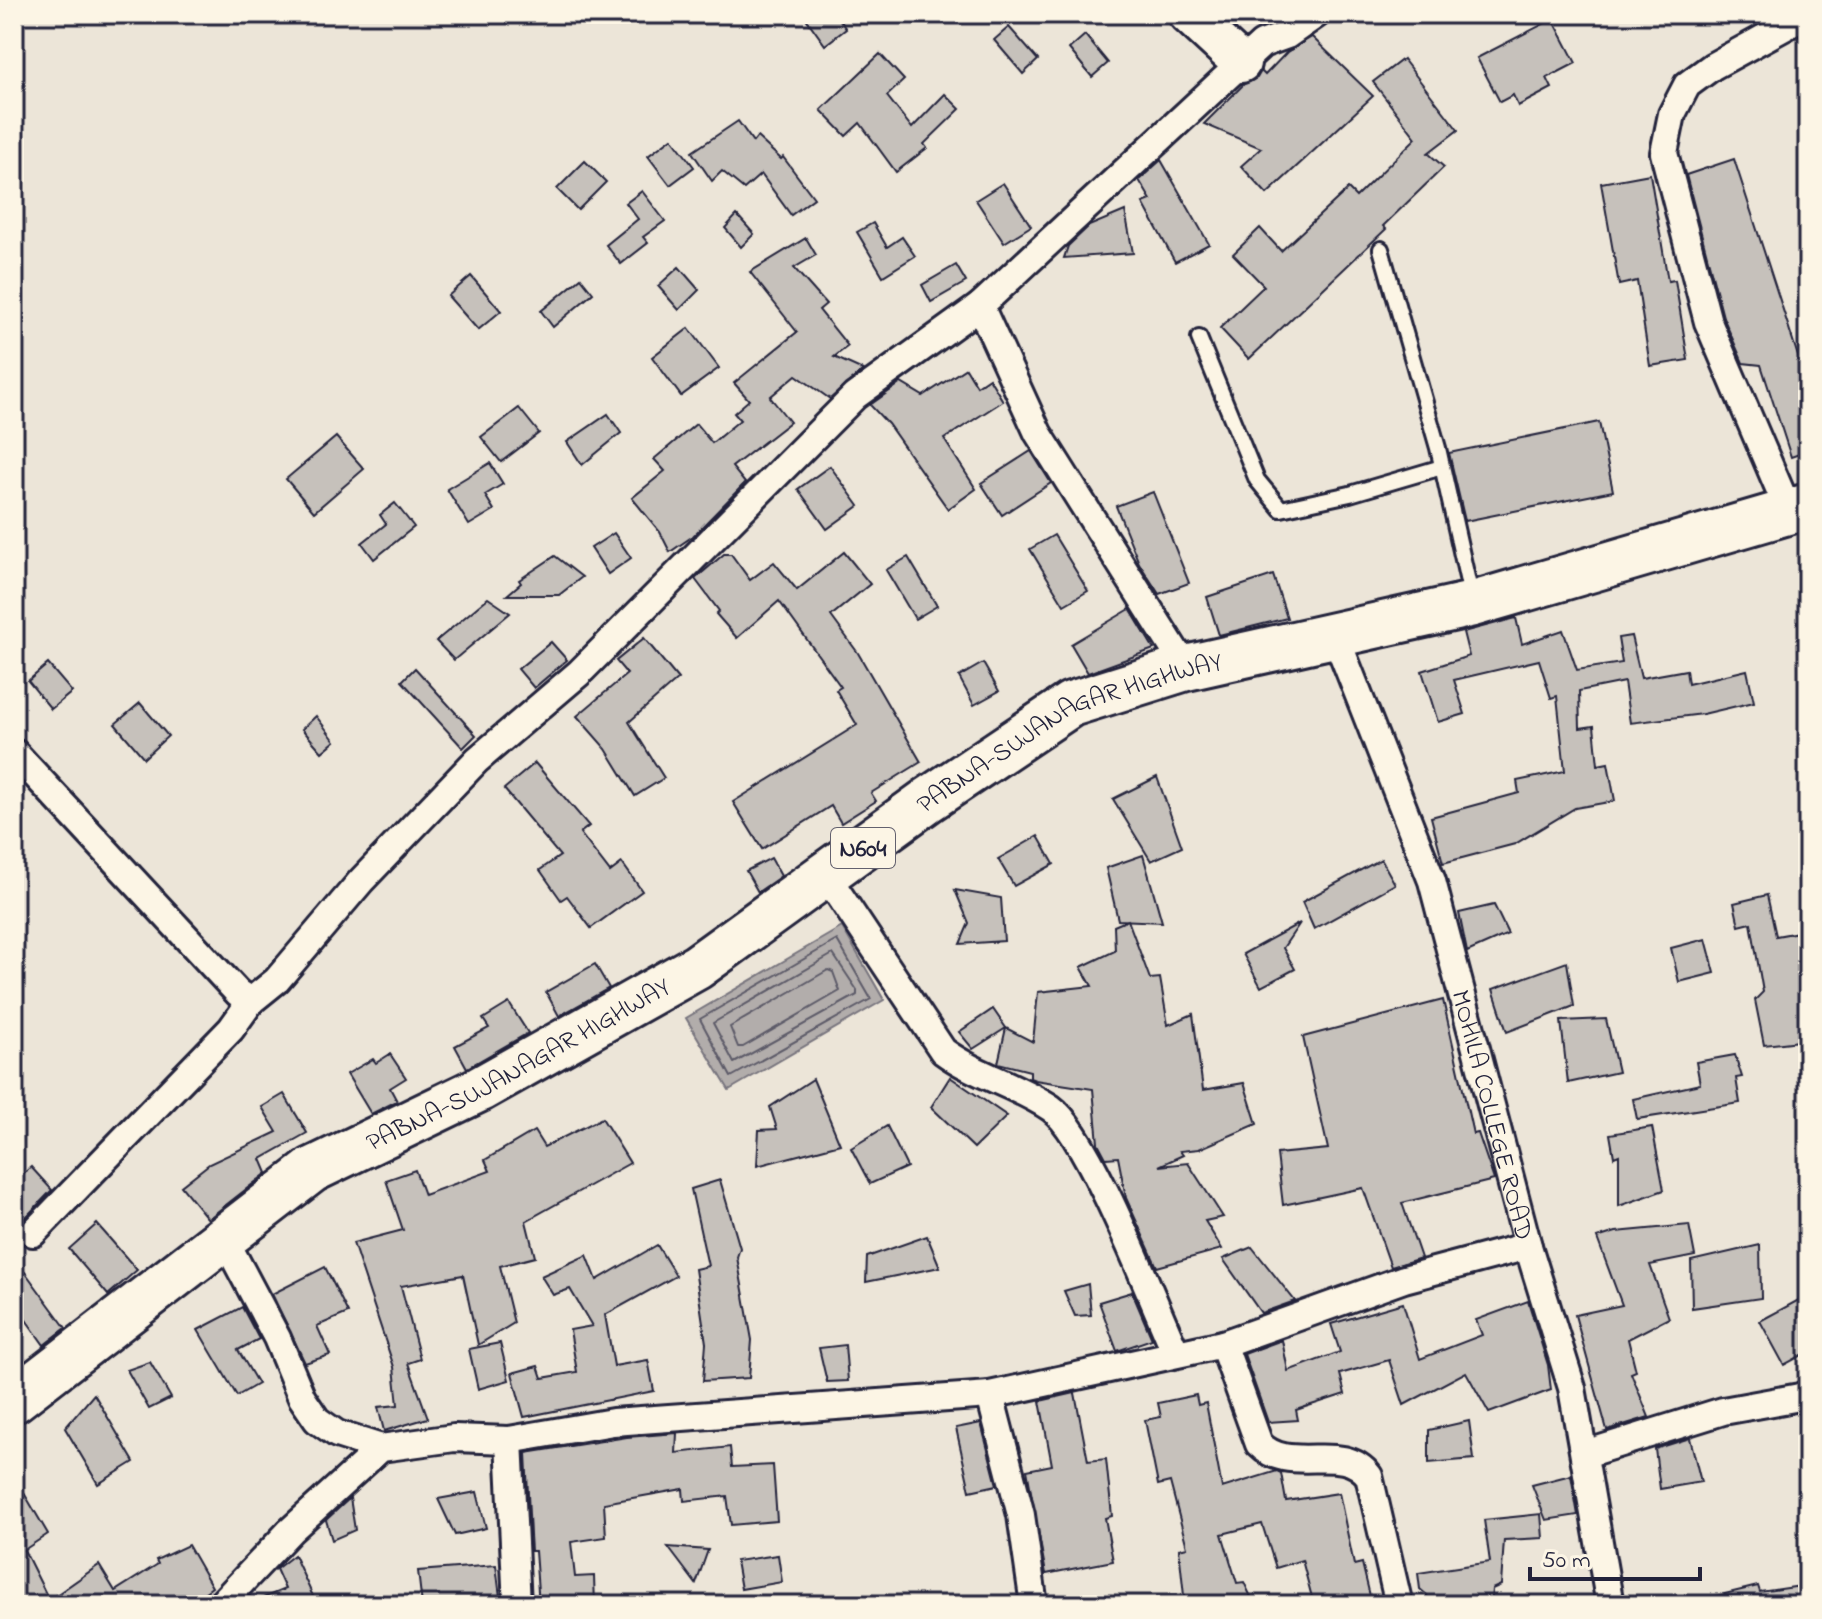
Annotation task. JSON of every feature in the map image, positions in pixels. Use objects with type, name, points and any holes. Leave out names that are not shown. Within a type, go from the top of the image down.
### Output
[{"type":"highway","name":"PABNA-SUJANAGAR HIGHWAY","points":[[14,1400],[312,1170],[480,1089],[697,967],[928,800],[1071,704],[1186,668],[1473,604],[1799,510]]},
{"type":"street","points":[[1188,14],[1241,63]]},
{"type":"street","points":[[33,1233],[231,1029],[251,1001],[277,980],[361,881],[477,760],[579,673],[855,396],[980,306],[1262,44],[1287,35],[1317,14]]},
{"type":"street","points":[[1799,510],[1708,322],[1664,153],[1672,114],[1687,85],[1713,66],[1808,14]]},
{"type":"street","points":[[980,306],[1038,433],[1186,668]]},
{"type":"street","name":"MOHILA COLLEGE ROAD","points":[[1335,635],[1432,881],[1528,1246],[1572,1388],[1610,1605]]},
{"type":"street","points":[[15,753],[163,915],[238,993],[251,1001]]},
{"type":"street","points":[[826,875],[943,1051],[971,1071],[1052,1109],[1080,1140],[1176,1353]]},
{"type":"street","points":[[224,1238],[277,1338],[302,1398],[317,1420],[337,1434],[381,1448],[454,1438],[509,1440],[613,1422],[990,1395],[1223,1344],[1404,1279],[1528,1246]]},
{"type":"street","points":[[1223,1344],[1259,1444],[1271,1456],[1293,1460],[1346,1458],[1359,1463],[1369,1476],[1399,1605]]},
{"type":"street","points":[[1585,1454],[1723,1411],[1808,1393]]},
{"type":"street","points":[[990,1395],[1021,1515],[1034,1605]]},
{"type":"street","points":[[509,1440],[517,1605]]},
{"type":"street","points":[[220,1605],[290,1531],[381,1448]]},
{"type":"lane","points":[[1381,249],[1442,467],[1473,604]]},
{"type":"lane","points":[[1199,338],[1257,480],[1281,509],[1350,494],[1442,467]]},
{"type":"shaded area","points":[[14,14],[1808,14],[1808,1605],[14,1605]]},
{"type":"water","points":[[842,927],[884,1000],[729,1090],[686,1018]]},
{"type":"building","points":[[803,14],[836,14],[846,29],[825,45]]},
{"type":"building","points":[[1553,19],[1576,63],[1547,78],[1552,88],[1518,106],[1513,95],[1500,102],[1477,58]]},
{"type":"building","points":[[1009,27],[1038,60],[1023,74],[994,40]]},
{"type":"building","points":[[1085,35],[1108,63],[1092,77],[1069,49]]},
{"type":"building","points":[[1312,37],[1373,96],[1267,194],[1241,166],[1261,148],[1204,124],[1244,84],[1257,78],[1261,71],[1265,75],[1287,52]]},
{"type":"building","points":[[880,54],[904,80],[887,96],[912,128],[945,94],[960,109],[924,144],[927,148],[896,172],[860,123],[846,136],[821,110]]},
{"type":"building","points":[[1403,59],[1458,130],[1428,153],[1444,167],[1383,226],[1386,229],[1249,359],[1220,328],[1264,286],[1233,254],[1260,228],[1281,251],[1348,189],[1356,197],[1416,138],[1373,82]]},
{"type":"building","points":[[738,121],[753,142],[757,137],[781,159],[783,157],[814,198],[791,215],[761,174],[744,189],[722,171],[712,181],[692,152]]},
{"type":"building","points":[[672,138],[694,167],[670,185],[648,156]]},
{"type":"building","points":[[1734,159],[1808,387],[1808,451],[1791,457],[1761,365],[1743,363],[1723,317],[1686,175]]},
{"type":"building","points":[[1161,160],[1209,244],[1175,262],[1143,203],[1151,200],[1139,180]]},
{"type":"building","points":[[585,161],[606,182],[578,210],[557,189]]},
{"type":"building","points":[[1650,174],[1668,281],[1675,280],[1688,360],[1650,366],[1637,281],[1619,285],[1601,183]]},
{"type":"building","points":[[1003,183],[1031,226],[1004,243],[976,200]]},
{"type":"building","points":[[642,191],[665,221],[643,237],[648,243],[621,264],[606,245],[638,219],[626,203]]},
{"type":"building","points":[[1125,211],[1133,253],[1064,258],[1068,246],[1089,226]]},
{"type":"building","points":[[737,215],[754,234],[741,247],[725,228]]},
{"type":"building","points":[[873,223],[887,247],[902,237],[915,256],[883,276],[857,232]]},
{"type":"building","points":[[806,238],[816,255],[794,268],[826,304],[819,310],[848,346],[834,357],[863,370],[830,399],[796,375],[770,397],[790,422],[732,467],[745,483],[693,536],[670,552],[660,532],[632,498],[665,471],[654,459],[696,424],[712,443],[740,420],[734,413],[749,400],[734,383],[797,332],[750,272]]},
{"type":"building","points":[[956,265],[966,282],[931,302],[922,285]]},
{"type":"building","points":[[679,267],[699,290],[679,310],[658,286]]},
{"type":"building","points":[[471,276],[501,311],[478,330],[448,296]]},
{"type":"building","points":[[581,278],[593,293],[553,327],[541,311]]},
{"type":"building","points":[[689,328],[719,368],[681,396],[652,357]]},
{"type":"building","points":[[966,368],[977,386],[989,378],[1003,401],[944,439],[976,489],[948,509],[888,424],[870,405],[901,383],[923,396]]},
{"type":"building","points":[[519,408],[539,433],[501,462],[481,437]]},
{"type":"building","points":[[608,414],[621,433],[582,465],[567,442]]},
{"type":"building","points":[[1599,422],[1613,491],[1465,521],[1449,453]]},
{"type":"building","points":[[336,437],[364,469],[314,512],[286,479]]},
{"type":"building","points":[[1031,451],[1051,483],[1002,515],[981,483]]},
{"type":"building","points":[[490,463],[503,484],[485,495],[494,510],[469,525],[447,489]]},
{"type":"building","points":[[830,466],[859,506],[827,529],[798,489]]},
{"type":"building","points":[[1153,492],[1189,583],[1159,594],[1139,563],[1116,506]]},
{"type":"building","points":[[395,503],[414,527],[374,559],[362,543],[386,524],[380,515]]},
{"type":"building","points":[[614,533],[631,558],[608,574],[591,548]]},
{"type":"building","points":[[1054,535],[1088,591],[1064,605],[1030,549]]},
{"type":"building","points":[[844,552],[870,584],[831,616],[858,653],[921,762],[871,793],[876,801],[841,823],[831,806],[762,849],[733,802],[857,725],[836,690],[841,687],[779,601],[737,638],[716,614],[719,611],[695,579],[724,554],[731,554],[750,580],[774,562],[797,590]]},
{"type":"building","points":[[555,556],[582,577],[559,595],[507,595],[521,583],[519,580]]},
{"type":"building","points":[[908,557],[937,606],[915,619],[886,570]]},
{"type":"building","points":[[1273,575],[1287,618],[1219,635],[1207,597]]},
{"type":"building","points":[[488,598],[510,613],[454,660],[436,641]]},
{"type":"building","points":[[1130,609],[1154,649],[1088,673],[1071,644]]},
{"type":"building","points":[[1516,618],[1522,644],[1563,630],[1577,670],[1622,663],[1618,638],[1631,636],[1641,678],[1686,670],[1688,684],[1747,670],[1754,702],[1703,714],[1630,723],[1624,682],[1579,691],[1580,728],[1594,726],[1598,765],[1608,763],[1615,801],[1575,808],[1515,844],[1443,863],[1431,817],[1519,793],[1517,781],[1565,771],[1557,696],[1551,698],[1539,660],[1454,680],[1465,714],[1438,722],[1422,671],[1469,656],[1463,632]]},
{"type":"building","points":[[644,638],[678,679],[629,722],[664,778],[635,796],[606,749],[577,716],[627,674],[616,661]]},
{"type":"building","points":[[551,642],[567,660],[534,688],[518,669]]},
{"type":"building","points":[[983,663],[999,691],[974,705],[959,677]]},
{"type":"building","points":[[48,664],[72,692],[51,709],[28,681]]},
{"type":"building","points":[[415,668],[476,735],[463,748],[402,681]]},
{"type":"building","points":[[140,703],[168,736],[144,758],[115,724]]},
{"type":"building","points":[[316,716],[335,741],[322,752],[302,729]]},
{"type":"building","points":[[535,763],[589,826],[580,833],[610,872],[622,863],[642,891],[591,928],[567,896],[561,900],[540,870],[560,856],[504,789]]},
{"type":"building","points":[[1157,777],[1182,847],[1151,861],[1113,799]]},
{"type":"building","points":[[1038,836],[1054,864],[1014,886],[998,859]]},
{"type":"building","points":[[1143,855],[1162,922],[1118,920],[1106,868]]},
{"type":"building","points":[[771,858],[781,876],[758,892],[746,871]]},
{"type":"building","points":[[1381,859],[1395,884],[1314,929],[1302,902]]},
{"type":"building","points":[[955,890],[1001,898],[1004,941],[960,944],[969,923]]},
{"type":"building","points":[[1767,895],[1776,936],[1804,931],[1808,953],[1808,1040],[1764,1045],[1755,1000],[1763,992],[1751,923],[1739,926],[1734,903]]},
{"type":"building","points":[[1494,905],[1508,934],[1467,952],[1459,913]]},
{"type":"building","points":[[1128,920],[1150,979],[1160,978],[1168,1025],[1193,1014],[1203,1090],[1244,1083],[1257,1124],[1199,1149],[1180,1151],[1183,1155],[1159,1166],[1188,1163],[1223,1217],[1205,1221],[1222,1249],[1157,1267],[1126,1198],[1118,1157],[1106,1158],[1098,1143],[1093,1089],[1035,1080],[1030,1078],[1030,1071],[998,1063],[1006,1028],[1033,1042],[1038,992],[1092,986],[1081,967],[1115,951],[1114,926]]},
{"type":"building","points":[[1300,923],[1283,948],[1295,969],[1261,987],[1243,954]]},
{"type":"building","points":[[1706,939],[1715,973],[1679,982],[1671,948]]},
{"type":"building","points":[[1567,962],[1574,1006],[1507,1032],[1493,989]]},
{"type":"building","points":[[595,964],[609,988],[559,1016],[546,992]]},
{"type":"building","points":[[1443,1000],[1473,1134],[1478,1133],[1494,1180],[1402,1203],[1421,1258],[1391,1267],[1363,1188],[1283,1205],[1277,1154],[1328,1149],[1303,1037]]},
{"type":"building","points":[[509,1003],[528,1033],[467,1068],[455,1046],[489,1028],[483,1019]]},
{"type":"building","points":[[993,1009],[1006,1028],[973,1049],[959,1032]]},
{"type":"building","points":[[1606,1019],[1618,1072],[1568,1083],[1561,1021]]},
{"type":"building","points":[[390,1054],[406,1078],[390,1088],[397,1101],[371,1114],[347,1074],[373,1059],[376,1063]]},
{"type":"building","points":[[1735,1055],[1742,1077],[1736,1078],[1740,1103],[1637,1119],[1633,1099],[1700,1084],[1696,1062]]},
{"type":"building","points":[[950,1077],[1007,1116],[974,1148],[931,1107]]},
{"type":"building","points":[[813,1079],[840,1144],[757,1166],[759,1130],[777,1129],[770,1107]]},
{"type":"building","points":[[284,1094],[307,1133],[261,1159],[267,1173],[208,1219],[181,1186],[209,1164],[277,1132],[262,1107]]},
{"type":"building","points":[[602,1118],[630,1163],[526,1221],[535,1257],[500,1266],[514,1323],[478,1345],[463,1275],[401,1286],[420,1359],[408,1363],[428,1418],[384,1431],[378,1407],[398,1405],[394,1367],[353,1243],[403,1230],[386,1180],[415,1170],[424,1195],[490,1171],[485,1160],[534,1131],[544,1147]]},
{"type":"building","points":[[887,1126],[907,1167],[870,1184],[851,1148]]},
{"type":"building","points":[[1652,1127],[1664,1190],[1619,1206],[1619,1155],[1614,1157],[1610,1134]]},
{"type":"building","points":[[31,1167],[52,1190],[25,1218],[14,1206],[14,1182]]},
{"type":"building","points":[[720,1180],[740,1248],[737,1257],[752,1340],[749,1378],[703,1381],[706,1343],[695,1269],[708,1266],[691,1189]]},
{"type":"building","points":[[97,1224],[137,1270],[108,1295],[69,1249]]},
{"type":"building","points":[[1689,1225],[1695,1256],[1650,1265],[1669,1318],[1628,1339],[1636,1371],[1631,1373],[1649,1417],[1607,1430],[1575,1315],[1622,1305],[1597,1238],[1616,1232]]},
{"type":"building","points":[[927,1236],[940,1267],[866,1282],[867,1257]]},
{"type":"building","points":[[657,1245],[676,1276],[605,1315],[614,1366],[648,1360],[654,1391],[524,1417],[512,1373],[538,1366],[542,1378],[577,1372],[570,1330],[592,1326],[570,1289],[553,1295],[541,1276],[587,1255],[597,1280]]},
{"type":"building","points":[[1760,1245],[1761,1298],[1692,1308],[1691,1261]]},
{"type":"building","points":[[1252,1247],[1295,1301],[1261,1313],[1223,1259]]},
{"type":"building","points":[[325,1267],[348,1313],[317,1326],[330,1355],[305,1363],[272,1294]]},
{"type":"building","points":[[25,1272],[66,1328],[44,1345],[14,1303],[14,1279]]},
{"type":"building","points":[[1088,1284],[1091,1315],[1075,1316],[1064,1291]]},
{"type":"building","points":[[1132,1292],[1152,1339],[1117,1351],[1099,1302]]},
{"type":"building","points":[[1808,1295],[1808,1352],[1784,1365],[1760,1321]]},
{"type":"building","points":[[1528,1301],[1548,1365],[1551,1390],[1489,1413],[1466,1372],[1404,1405],[1389,1360],[1340,1374],[1345,1394],[1296,1410],[1298,1420],[1268,1422],[1244,1354],[1282,1340],[1288,1371],[1340,1352],[1331,1324],[1403,1303],[1420,1359],[1482,1335],[1476,1320]]},
{"type":"building","points":[[242,1307],[259,1339],[238,1350],[258,1384],[237,1396],[198,1330]]},
{"type":"building","points":[[500,1343],[509,1380],[478,1389],[469,1349]]},
{"type":"building","points":[[845,1345],[848,1381],[827,1382],[819,1348]]},
{"type":"building","points":[[150,1362],[171,1398],[149,1409],[127,1370]]},
{"type":"building","points":[[1075,1393],[1088,1461],[1106,1459],[1112,1516],[1105,1518],[1113,1561],[1046,1574],[1027,1470],[1052,1465],[1040,1401]]},
{"type":"building","points":[[94,1394],[134,1462],[98,1484],[65,1428]]},
{"type":"building","points":[[1196,1395],[1198,1405],[1206,1403],[1222,1488],[1277,1471],[1281,1473],[1286,1501],[1339,1493],[1354,1565],[1362,1563],[1371,1600],[1353,1605],[1314,1605],[1302,1560],[1276,1568],[1262,1524],[1222,1534],[1237,1583],[1244,1582],[1251,1597],[1234,1605],[1185,1605],[1179,1549],[1187,1547],[1170,1482],[1158,1485],[1145,1420],[1161,1417],[1158,1403]]},
{"type":"building","points":[[1469,1421],[1474,1459],[1429,1463],[1429,1430]]},
{"type":"building","points":[[981,1423],[997,1485],[970,1491],[956,1428]]},
{"type":"building","points":[[677,1433],[676,1453],[730,1447],[732,1467],[773,1465],[777,1521],[731,1525],[727,1496],[684,1501],[683,1489],[604,1503],[606,1537],[571,1542],[575,1577],[594,1576],[595,1605],[539,1605],[535,1551],[531,1551],[526,1453],[627,1437]]},
{"type":"building","points":[[1690,1438],[1701,1482],[1660,1489],[1655,1449]]},
{"type":"building","points":[[1571,1475],[1578,1515],[1546,1520],[1532,1485]]},
{"type":"building","points":[[14,1476],[48,1534],[24,1550],[49,1600],[99,1565],[115,1591],[158,1564],[156,1560],[188,1545],[212,1587],[188,1605],[20,1605],[14,1595]]},
{"type":"building","points":[[477,1492],[486,1528],[455,1535],[438,1499]]},
{"type":"building","points":[[350,1498],[355,1530],[332,1540],[326,1520]]},
{"type":"building","points":[[1541,1514],[1543,1538],[1504,1540],[1501,1585],[1492,1589],[1491,1601],[1475,1605],[1429,1605],[1427,1595],[1420,1589],[1418,1573],[1490,1562],[1484,1520]]},
{"type":"building","points":[[668,1547],[708,1550],[696,1584]]},
{"type":"building","points":[[294,1555],[317,1605],[246,1605],[285,1589],[276,1569]]},
{"type":"building","points":[[778,1555],[782,1582],[741,1589],[736,1561]]},
{"type":"building","points":[[496,1565],[501,1605],[422,1605],[418,1571]]},
{"type":"building","points":[[1808,1585],[1808,1605],[1708,1605],[1708,1598],[1758,1586],[1760,1592]]}]
